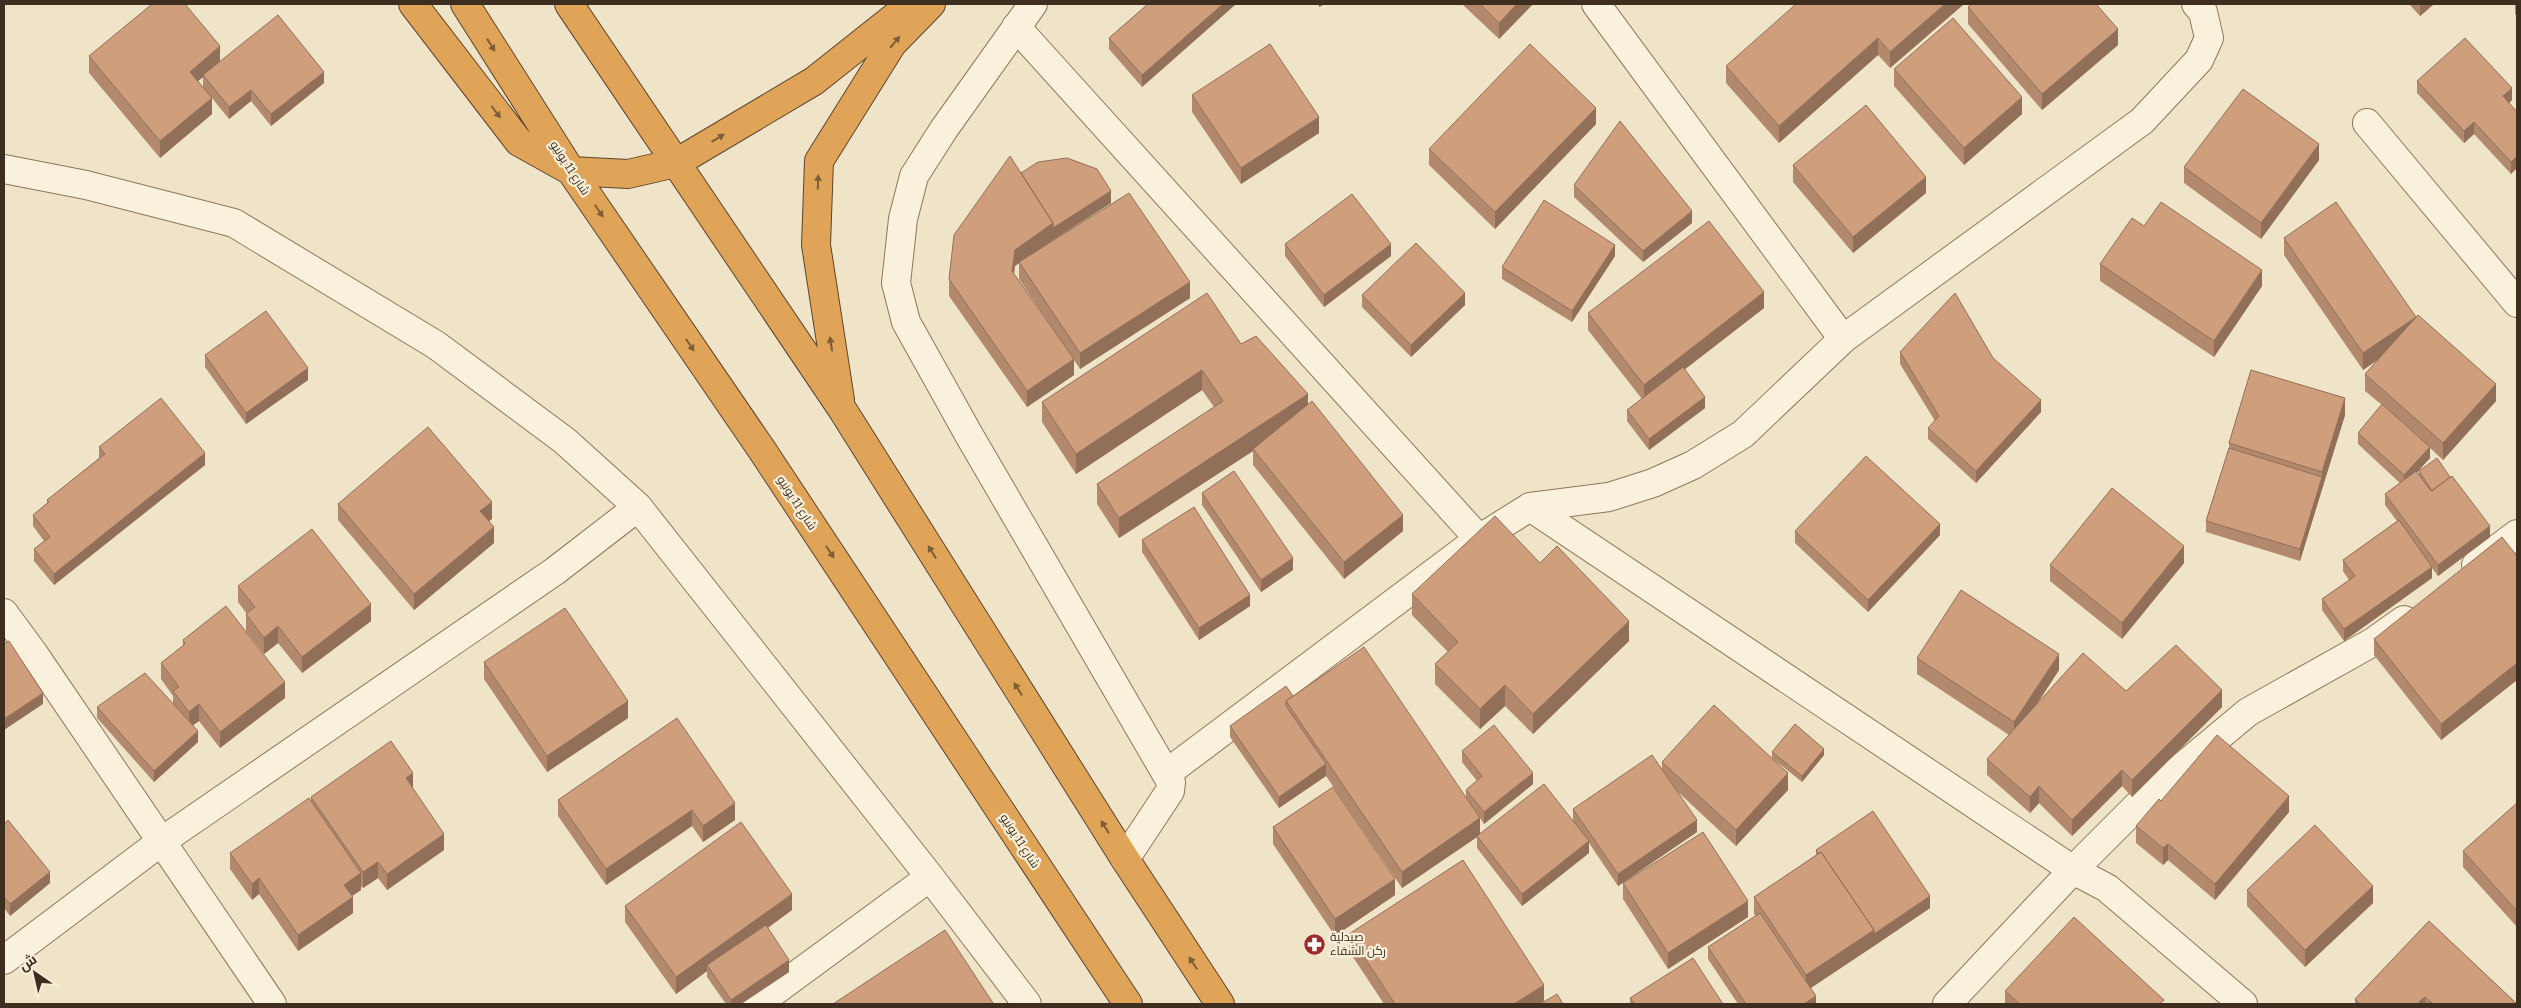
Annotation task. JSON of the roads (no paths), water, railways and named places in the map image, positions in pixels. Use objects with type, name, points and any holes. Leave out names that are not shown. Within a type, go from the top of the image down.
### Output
[{"type":"highway","points":[[413,4],[519,142],[571,170],[628,174],[676,163],[814,81],[911,4]]},
{"type":"highway","name":"شارع 11 يونيو","points":[[465,4],[571,170],[762,450],[1128,1004]]},
{"type":"highway","points":[[569,4],[842,409],[1125,859],[1220,1004]]},
{"type":"highway","points":[[842,409],[816,245],[819,161],[892,44],[931,4]]},
{"type":"street","points":[[1033,4],[944,129],[914,176],[903,219],[896,283],[906,322],[920,348],[1171,782],[1170,790],[1125,859]]},
{"type":"street","points":[[1596,4],[1843,339]]},
{"type":"street","points":[[1167,773],[1479,539],[1530,507],[1609,498],[1693,465],[1743,434],[1843,339],[2142,121],[2199,60],[2210,38],[2203,12],[2196,4]]},
{"type":"street","points":[[1016,27],[1479,539]]},
{"type":"street","points":[[2368,123],[2517,304]]},
{"type":"street","points":[[4,169],[86,186],[234,223],[436,345],[565,441],[638,507],[930,877],[1027,1004]]},
{"type":"street","points":[[4,960],[162,840],[555,571],[638,507]]},
{"type":"street","points":[[1530,507],[2073,870],[2107,888],[2243,1004]]},
{"type":"street","points":[[2458,579],[2517,534]]},
{"type":"street","points":[[1947,1004],[2073,870],[2145,798],[2248,712],[2373,642],[2428,602]]},
{"type":"street","points":[[4,613],[162,840],[272,1004]]},
{"type":"street","points":[[757,1004],[930,877]]},
{"type":"place","name":"صيدلية ركن الشفاء","points":[[1314,944]]}]
